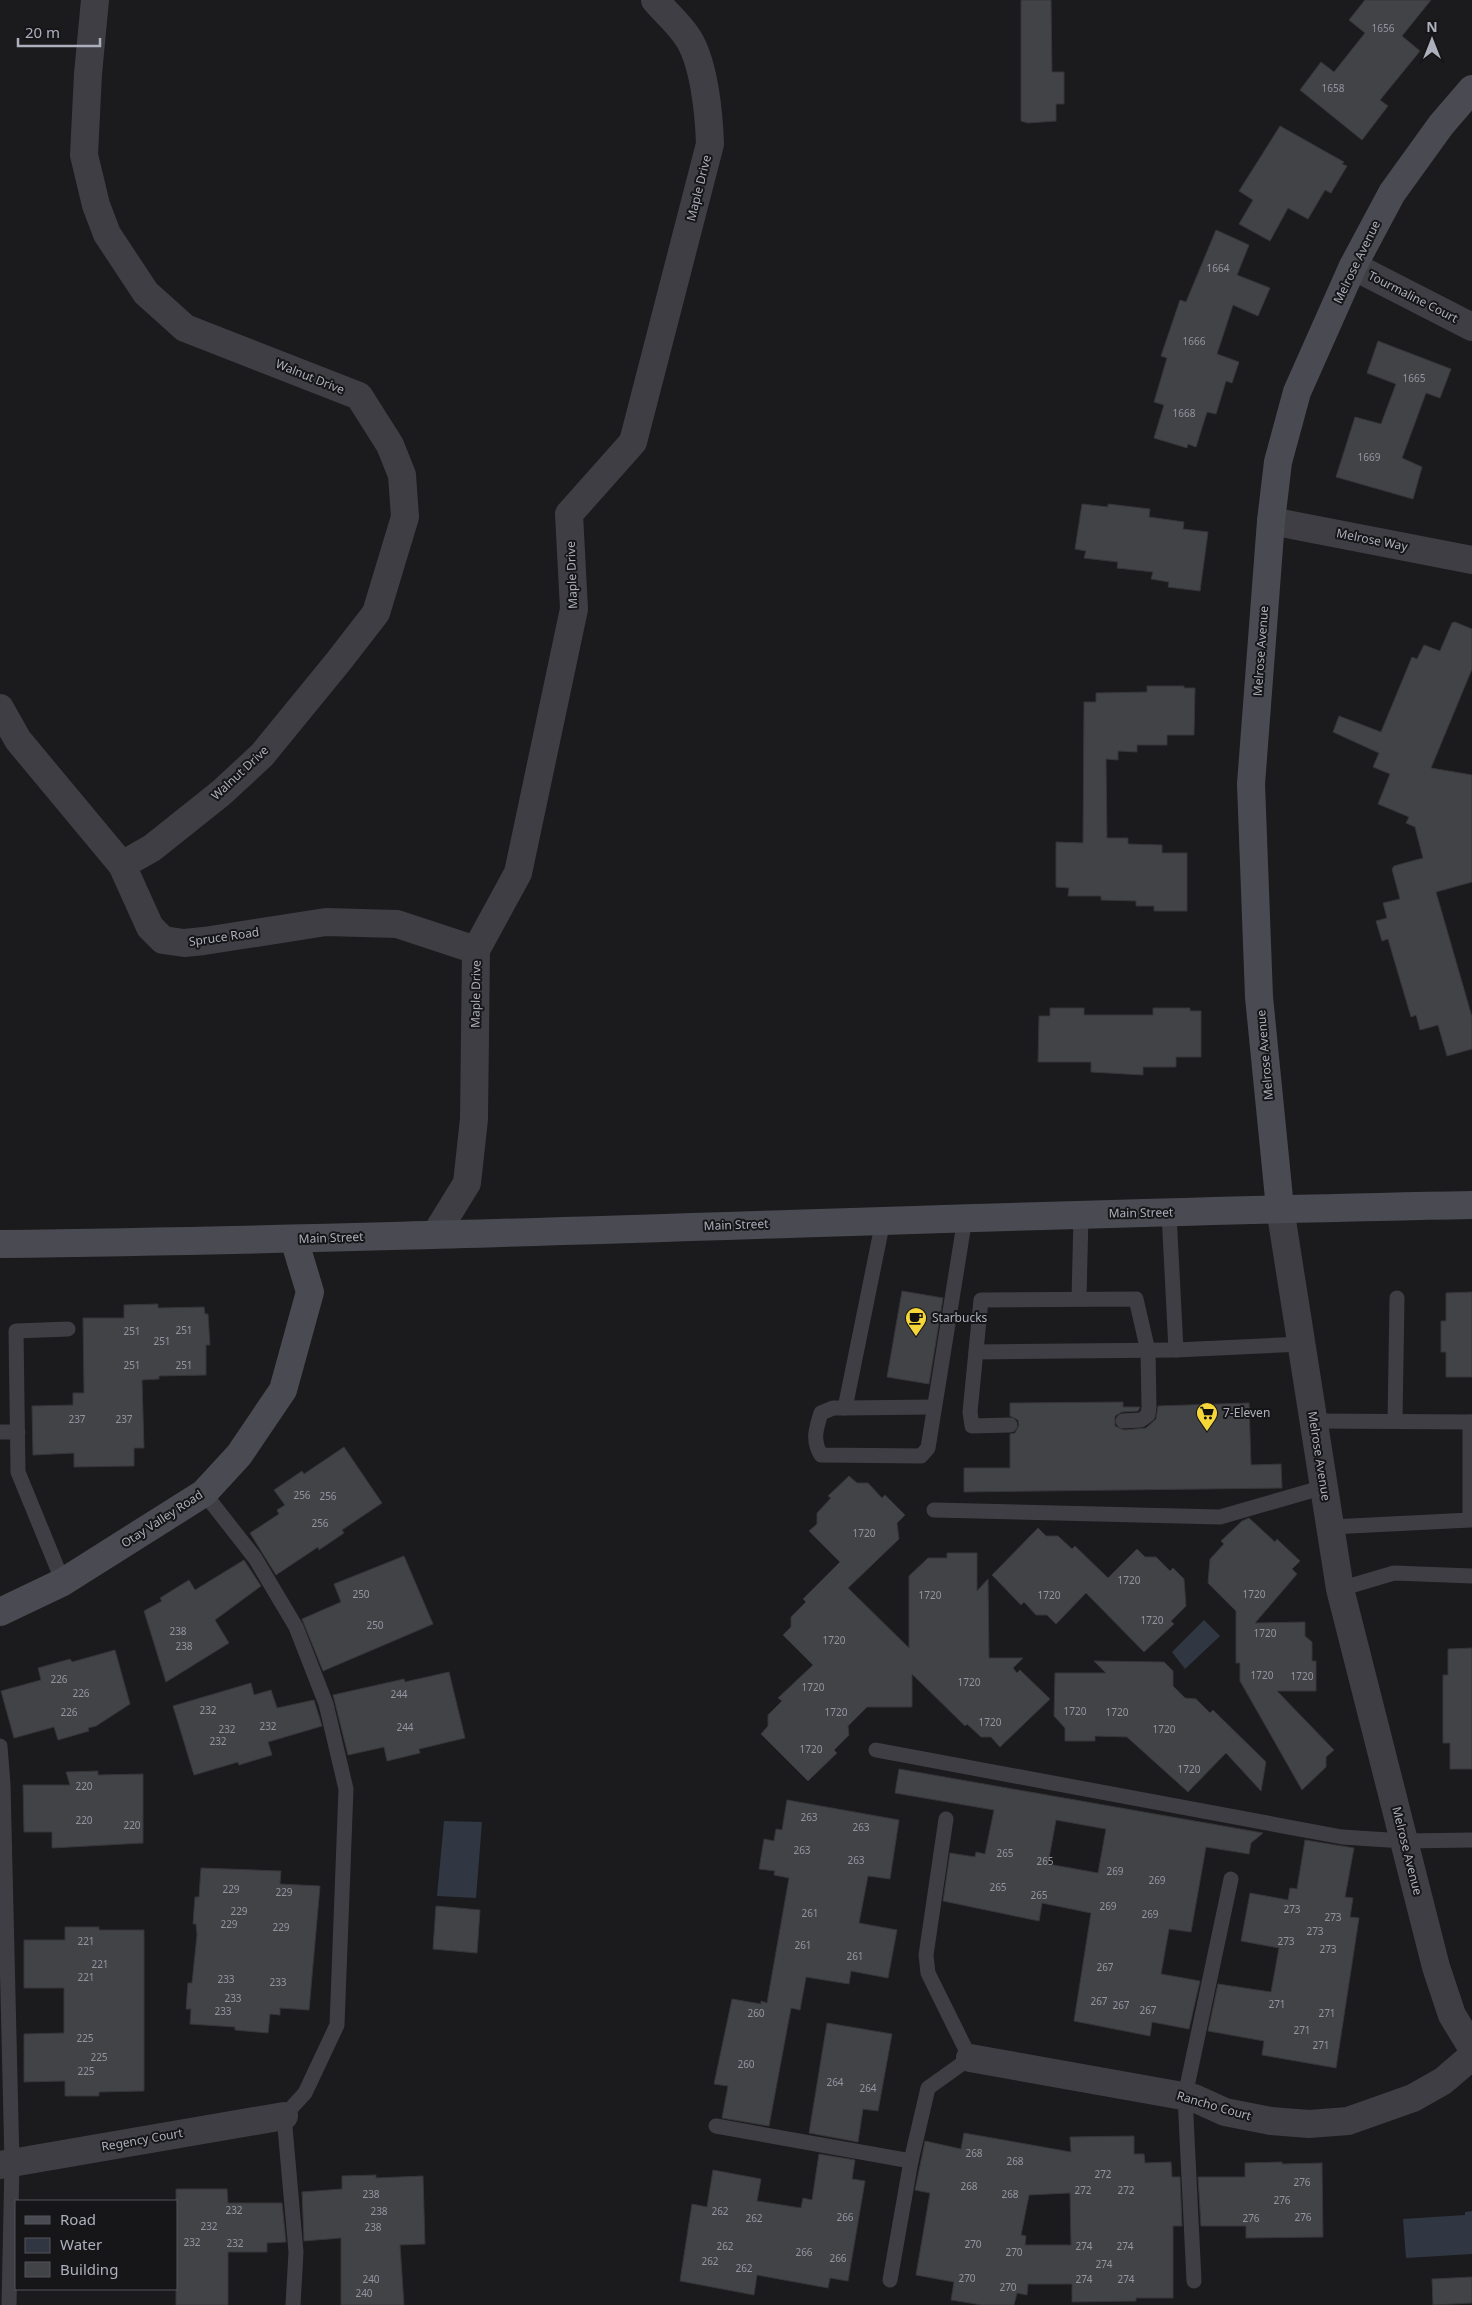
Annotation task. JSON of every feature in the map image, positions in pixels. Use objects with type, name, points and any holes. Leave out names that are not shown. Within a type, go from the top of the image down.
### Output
[{"type":"street","name":"Walnut Drive","points":[[95,0],[88,74],[84,155],[96,205],[107,234],[146,294],[185,328],[359,396],[390,445],[402,475],[405,517],[376,613],[338,662],[262,755],[221,793],[152,848],[122,865]]},
{"type":"street","name":"Maple Drive","points":[[434,1234],[468,1183],[474,1119],[476,950],[518,873],[574,609],[569,514],[633,442],[710,144],[709,108],[696,50],[686,34],[655,0]]},
{"type":"street","name":"Melrose Avenue","points":[[1472,89],[1441,125],[1392,193],[1353,266],[1297,392],[1278,462],[1271,521],[1250,784],[1260,997],[1280,1208],[1340,1589],[1436,1967],[1452,2014],[1472,2048]]},
{"type":"street","name":"Tourmaline Court","points":[[1353,266],[1472,327]]},
{"type":"street","name":"Melrose Way","points":[[1271,521],[1472,560]]},
{"type":"street","name":"Spruce Road","points":[[0,708],[9,743],[122,865],[150,927],[163,940],[184,943],[204,941],[326,922],[397,924],[476,950]]},
{"type":"street","name":"Main Street","points":[[0,1244],[294,1239],[1280,1208],[1472,1205]]},
{"type":"street","name":"Otay Valley Road","points":[[0,1612],[63,1582],[204,1492],[239,1455],[283,1390],[310,1292],[294,1239]]},
{"type":"street","name":"Rancho Court","points":[[970,2058],[1186,2096],[1225,2112],[1271,2121],[1309,2124],[1348,2121],[1413,2098],[1443,2081],[1472,2056]]},
{"type":"street","name":"Regency Court","points":[[6,2164],[284,2116]]},
{"type":"lane","points":[[1169,1212],[1176,1350]]},
{"type":"lane","points":[[1079,1299],[1081,1215]]},
{"type":"lane","points":[[934,1408],[833,1408],[821,1413],[815,1432],[815,1445],[821,1456],[921,1456],[928,1448],[966,1218]]},
{"type":"lane","points":[[845,1408],[883,1221]]},
{"type":"lane","points":[[1395,1421],[1397,1298]]},
{"type":"lane","points":[[1010,1425],[972,1426],[970,1412],[981,1300],[1136,1299],[1148,1351],[1150,1407],[1148,1415],[1140,1420],[1123,1421]]},
{"type":"lane","points":[[63,1582],[18,1472],[16,1331],[68,1329]]},
{"type":"lane","points":[[976,1352],[1148,1351],[1301,1344]]},
{"type":"lane","points":[[1314,1421],[1471,1422],[1470,1520],[1331,1527]]},
{"type":"lane","points":[[0,1432],[18,1432]]},
{"type":"lane","points":[[934,1510],[1220,1517],[1324,1487]]},
{"type":"lane","points":[[204,1492],[255,1558],[296,1627],[326,1704],[346,1790],[337,2025],[305,2093],[284,2116],[296,2252],[293,2305]]},
{"type":"lane","points":[[1340,1589],[1394,1573],[1472,1576]]},
{"type":"lane","points":[[0,1746],[3,1784],[9,2305]]},
{"type":"lane","points":[[876,1750],[1342,1837],[1404,1841],[1472,1840]]},
{"type":"lane","points":[[890,2280],[910,2161],[928,2088],[970,2058],[928,1973],[926,1955],[946,1819]]},
{"type":"lane","points":[[1194,2281],[1186,2096],[1231,1879]]},
{"type":"lane","points":[[716,2126],[910,2161]]},
{"type":"water","points":[[1204,1620],[1220,1636],[1185,1669],[1172,1652]]},
{"type":"water","points":[[444,1821],[482,1822],[476,1898],[437,1896]]},
{"type":"water","points":[[1472,2211],[1472,2254],[1406,2258],[1403,2219],[1465,2215],[1465,2212]]},
{"type":"building","points":[[1021,0],[1051,0],[1052,72],[1064,72],[1064,104],[1056,104],[1056,121],[1028,123],[1021,121]]},
{"type":"building","points":[[1365,0],[1431,0],[1402,36],[1420,51],[1380,100],[1388,106],[1362,140],[1300,90],[1321,62],[1334,72],[1365,33],[1349,20]]},
{"type":"building","points":[[1280,126],[1344,162],[1342,164],[1347,166],[1331,193],[1325,190],[1308,219],[1288,208],[1270,241],[1239,224],[1253,200],[1239,191]]},
{"type":"building","points":[[1216,230],[1249,245],[1237,275],[1270,288],[1258,316],[1233,305],[1217,354],[1239,362],[1232,383],[1226,381],[1216,414],[1207,412],[1196,447],[1188,444],[1187,448],[1154,438],[1164,405],[1154,402],[1167,358],[1161,356],[1180,300],[1186,302]]},
{"type":"building","points":[[1378,341],[1451,369],[1440,398],[1426,393],[1402,458],[1422,467],[1413,499],[1336,477],[1355,417],[1381,424],[1396,384],[1367,373]]},
{"type":"building","points":[[1082,504],[1108,507],[1108,504],[1150,509],[1149,517],[1184,522],[1183,529],[1208,532],[1200,591],[1168,587],[1169,582],[1151,579],[1153,572],[1117,568],[1118,562],[1084,558],[1086,551],[1075,549]]},
{"type":"building","points":[[1455,622],[1472,629],[1472,669],[1431,768],[1472,775],[1472,882],[1436,892],[1472,1017],[1472,1049],[1447,1056],[1438,1025],[1420,1030],[1416,1015],[1411,1017],[1388,939],[1382,941],[1376,921],[1387,918],[1383,903],[1400,899],[1392,869],[1394,866],[1423,858],[1415,827],[1406,823],[1409,817],[1378,804],[1390,774],[1373,767],[1379,753],[1333,732],[1339,716],[1381,732],[1412,657],[1417,659],[1424,645],[1440,651],[1452,623]]},
{"type":"building","points":[[1147,686],[1184,686],[1184,688],[1195,688],[1194,735],[1167,735],[1167,745],[1137,745],[1137,752],[1118,751],[1118,760],[1106,759],[1107,838],[1128,838],[1128,844],[1162,845],[1162,853],[1187,853],[1187,911],[1154,911],[1154,906],[1136,906],[1136,901],[1101,900],[1101,896],[1068,896],[1069,888],[1056,887],[1056,842],[1083,843],[1084,702],[1096,702],[1096,693],[1147,692]]},
{"type":"building","points":[[1050,1008],[1084,1008],[1084,1015],[1153,1015],[1153,1008],[1190,1008],[1190,1011],[1201,1011],[1201,1057],[1176,1057],[1176,1067],[1143,1067],[1143,1075],[1091,1072],[1091,1062],[1038,1062],[1039,1016],[1050,1016]]},
{"type":"building","name":"Starbucks","points":[[902,1291],[943,1298],[929,1384],[887,1377]]},
{"type":"building","points":[[1472,1292],[1472,1377],[1446,1377],[1446,1352],[1441,1352],[1441,1321],[1446,1321],[1446,1293]]},
{"type":"building","points":[[158,1304],[158,1308],[204,1307],[205,1314],[208,1314],[210,1345],[206,1345],[206,1375],[159,1376],[159,1379],[142,1380],[144,1448],[134,1448],[134,1466],[74,1467],[74,1453],[33,1455],[32,1406],[73,1405],[73,1393],[84,1393],[83,1318],[124,1318],[124,1305]]},
{"type":"building","points":[[1123,1402],[1123,1407],[1140,1407],[1138,1411],[1122,1412],[1115,1416],[1115,1426],[1124,1430],[1146,1428],[1156,1419],[1158,1406],[1249,1403],[1251,1465],[1281,1464],[1282,1488],[964,1492],[964,1468],[1010,1468],[1010,1434],[1015,1433],[1019,1425],[1018,1420],[1010,1416],[1010,1403]]},
{"type":"building","points":[[344,1447],[382,1503],[342,1530],[344,1533],[319,1550],[318,1547],[276,1575],[250,1533],[279,1514],[277,1510],[285,1505],[274,1490],[302,1471],[304,1474]]},
{"type":"building","points":[[849,1476],[857,1483],[868,1483],[882,1498],[885,1495],[905,1515],[897,1523],[899,1539],[848,1588],[909,1648],[909,1576],[928,1558],[947,1558],[947,1553],[977,1553],[977,1591],[988,1579],[989,1658],[1023,1658],[1013,1668],[1017,1673],[1020,1670],[1050,1699],[1000,1747],[991,1737],[981,1737],[967,1724],[965,1726],[912,1674],[912,1707],[867,1707],[848,1726],[849,1735],[834,1750],[837,1753],[808,1781],[761,1734],[768,1726],[768,1715],[782,1701],[778,1698],[813,1665],[783,1635],[791,1627],[791,1617],[806,1602],[803,1599],[840,1562],[809,1531],[817,1524],[817,1513],[831,1498],[828,1496]]},
{"type":"building","points":[[1249,1518],[1275,1542],[1277,1539],[1300,1561],[1292,1569],[1297,1574],[1255,1623],[1305,1622],[1305,1636],[1312,1642],[1312,1661],[1316,1661],[1316,1691],[1277,1691],[1334,1750],[1326,1757],[1326,1767],[1302,1790],[1240,1681],[1240,1663],[1236,1663],[1236,1611],[1208,1583],[1210,1559],[1224,1544],[1221,1541],[1242,1521]]},
{"type":"building","points":[[1038,1528],[1046,1536],[1058,1536],[1072,1549],[1075,1546],[1108,1578],[1137,1549],[1145,1557],[1156,1557],[1170,1571],[1173,1568],[1184,1579],[1186,1606],[1171,1621],[1174,1624],[1144,1652],[1086,1593],[1056,1624],[1047,1615],[1036,1615],[1024,1602],[1021,1605],[992,1575]]},
{"type":"building","points":[[404,1556],[433,1624],[323,1671],[302,1619],[341,1602],[334,1584]]},
{"type":"building","points":[[244,1560],[261,1586],[215,1620],[229,1643],[166,1682],[144,1611],[162,1601],[160,1598],[189,1580],[195,1590]]},
{"type":"building","points":[[1472,1648],[1472,1769],[1450,1769],[1450,1743],[1443,1743],[1443,1675],[1448,1675],[1448,1649]]},
{"type":"building","points":[[115,1650],[130,1704],[96,1726],[88,1728],[89,1731],[58,1740],[54,1727],[14,1738],[1,1691],[41,1680],[38,1668],[70,1659],[72,1662]]},
{"type":"building","points":[[1094,1661],[1164,1662],[1173,1671],[1173,1686],[1185,1698],[1196,1699],[1210,1713],[1213,1710],[1266,1762],[1261,1791],[1226,1753],[1188,1792],[1127,1737],[1095,1736],[1095,1741],[1065,1741],[1065,1728],[1054,1716],[1055,1673],[1106,1673]]},
{"type":"building","points":[[449,1672],[465,1738],[419,1749],[420,1753],[387,1761],[384,1747],[348,1755],[333,1695],[404,1679],[405,1682]]},
{"type":"building","points":[[251,1683],[254,1695],[271,1690],[277,1708],[314,1700],[322,1726],[268,1742],[272,1755],[239,1765],[238,1762],[194,1775],[173,1706]]},
{"type":"building","points":[[899,1769],[1263,1833],[1251,1843],[1249,1854],[1206,1847],[1191,1932],[1169,1929],[1161,1974],[1200,1981],[1189,2029],[1152,2022],[1150,2036],[1074,2021],[1091,1913],[1042,1903],[1039,1921],[943,1901],[950,1853],[975,1857],[976,1852],[985,1854],[994,1810],[895,1793]],"holes":[[[1056,1820],[1106,1829],[1098,1873],[1048,1864]]]},
{"type":"building","points":[[98,1771],[98,1775],[143,1774],[143,1843],[52,1848],[52,1832],[24,1832],[23,1785],[70,1785],[66,1772]]},
{"type":"building","points":[[787,1800],[899,1820],[890,1879],[868,1876],[859,1923],[897,1930],[888,1978],[851,1971],[849,1984],[806,1977],[800,2010],[791,2008],[769,2126],[722,2118],[728,2086],[714,2084],[732,1999],[761,2004],[761,2001],[767,2003],[789,1878],[774,1875],[775,1871],[759,1869],[764,1839],[774,1841],[776,1829],[782,1830]]},
{"type":"building","points":[[1305,1840],[1354,1848],[1345,1897],[1353,1898],[1350,1917],[1359,1918],[1336,2068],[1262,2055],[1264,2041],[1208,2031],[1218,1984],[1271,1992],[1279,1948],[1241,1941],[1250,1893],[1288,1900],[1290,1888],[1297,1889]]},
{"type":"building","points":[[201,1868],[281,1871],[280,1884],[320,1886],[309,2010],[280,2008],[280,2015],[270,2014],[268,2033],[235,2030],[235,2027],[190,2024],[191,2009],[186,2009],[188,1983],[192,1983],[197,1935],[196,1924],[193,1924],[195,1897],[199,1897]]},
{"type":"building","points":[[436,1906],[480,1910],[477,1953],[433,1949]]},
{"type":"building","points":[[65,1927],[99,1927],[99,1930],[144,1930],[144,2091],[99,2092],[99,2096],[65,2096],[65,2081],[24,2082],[24,2034],[64,2033],[64,1988],[24,1988],[24,1940],[65,1940]]},
{"type":"building","points":[[827,2023],[892,2034],[878,2111],[863,2109],[858,2142],[809,2133]]},
{"type":"building","points":[[964,2133],[1071,2152],[1070,2137],[1134,2136],[1134,2154],[1144,2154],[1145,2163],[1171,2162],[1172,2177],[1180,2177],[1182,2226],[1173,2226],[1173,2298],[1136,2298],[1136,2301],[1072,2302],[1072,2284],[1028,2284],[1027,2295],[1017,2293],[1014,2305],[982,2305],[951,2300],[954,2282],[916,2275],[930,2193],[915,2190],[925,2141],[961,2149]],"holes":[[[1070,2193],[1071,2245],[1025,2245],[1026,2236],[1021,2235],[1029,2195]]]},
{"type":"building","points":[[819,2154],[855,2160],[852,2179],[865,2181],[848,2281],[830,2278],[828,2288],[757,2275],[754,2295],[680,2281],[692,2204],[707,2207],[713,2170],[761,2179],[757,2201],[801,2208],[803,2198],[812,2200]]},
{"type":"building","points":[[1282,2162],[1282,2164],[1322,2163],[1323,2237],[1246,2238],[1246,2226],[1201,2226],[1198,2177],[1245,2177],[1245,2163]]},
{"type":"building","points":[[376,2175],[376,2178],[423,2176],[425,2244],[400,2245],[404,2305],[341,2305],[341,2238],[304,2241],[302,2192],[342,2189],[342,2176]]},
{"type":"building","points":[[176,2189],[227,2189],[228,2203],[282,2203],[286,2242],[267,2243],[267,2252],[228,2252],[228,2305],[176,2305],[176,2290],[178,2290],[178,2200],[176,2200]]},
{"type":"building","points":[[1472,2277],[1472,2303],[1433,2305],[1432,2279]]},
{"type":"place","name":"Starbucks","points":[[916,1337]]},
{"type":"place","name":"7-Eleven","points":[[1207,1432]]}]
